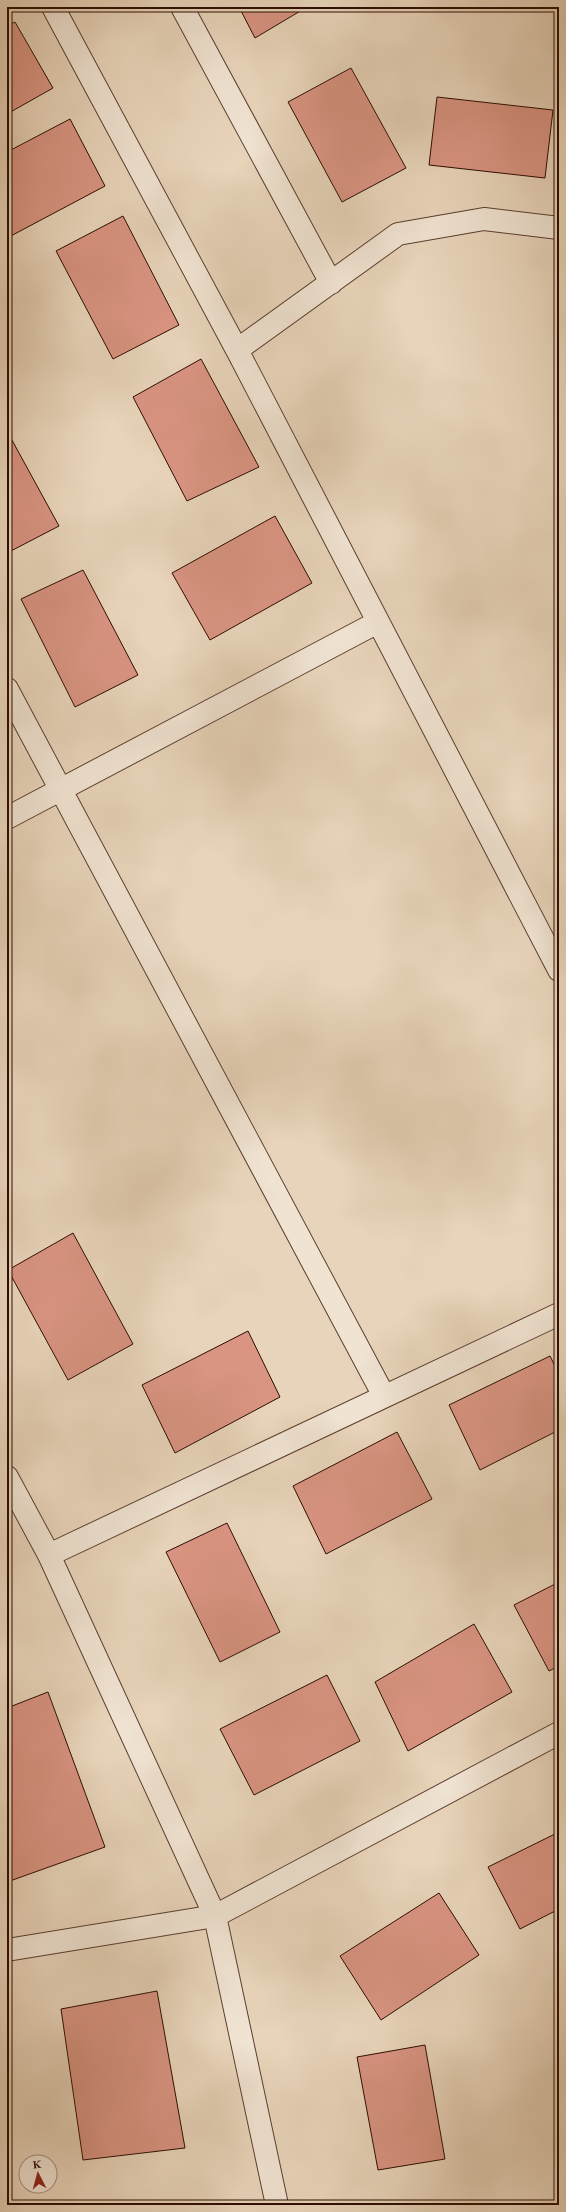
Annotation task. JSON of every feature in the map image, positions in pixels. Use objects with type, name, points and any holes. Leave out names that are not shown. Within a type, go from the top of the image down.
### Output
[{"type":"street","points":[[53,7],[238,350],[378,622],[554,948],[559,970]]},
{"type":"street","points":[[182,7],[331,283]]},
{"type":"street","points":[[238,350],[398,234],[484,219],[559,228]]},
{"type":"street","points":[[7,818],[378,622]]},
{"type":"street","points":[[7,689],[384,1396]]},
{"type":"street","points":[[49,1555],[559,1314]]},
{"type":"street","points":[[7,1477],[49,1555],[215,1916],[277,2205]]},
{"type":"street","points":[[7,1950],[215,1916],[559,1732]]},
{"type":"building","points":[[239,7],[307,7],[255,38]]},
{"type":"building","points":[[15,22],[53,88],[7,114],[7,26]]},
{"type":"building","points":[[351,68],[406,168],[342,202],[288,102]]},
{"type":"building","points":[[437,97],[553,110],[545,178],[429,165]]},
{"type":"building","points":[[70,119],[105,186],[7,238],[7,152]]},
{"type":"building","points":[[123,216],[179,325],[113,359],[56,251]]},
{"type":"building","points":[[201,359],[259,467],[187,501],[133,397]]},
{"type":"building","points":[[7,431],[59,526],[7,553]]},
{"type":"building","points":[[275,516],[312,583],[210,640],[172,573]]},
{"type":"building","points":[[83,570],[138,675],[75,707],[21,599]]},
{"type":"building","points":[[73,1233],[133,1344],[68,1380],[8,1270]]},
{"type":"building","points":[[248,1331],[280,1397],[175,1453],[142,1385]]},
{"type":"building","points":[[550,1356],[559,1374],[559,1430],[480,1470],[449,1405]]},
{"type":"building","points":[[397,1432],[432,1499],[326,1554],[293,1486]]},
{"type":"building","points":[[227,1523],[280,1632],[220,1662],[166,1552]]},
{"type":"building","points":[[559,1582],[559,1666],[549,1671],[514,1605]]},
{"type":"building","points":[[474,1624],[512,1692],[408,1751],[375,1682]]},
{"type":"building","points":[[327,1675],[360,1741],[254,1795],[220,1729]]},
{"type":"building","points":[[48,1692],[105,1847],[7,1882],[7,1708]]},
{"type":"building","points":[[559,1832],[559,1909],[520,1929],[488,1867]]},
{"type":"building","points":[[439,1893],[479,1955],[381,2020],[340,1956]]},
{"type":"building","points":[[157,1991],[185,2148],[83,2160],[61,2009]]},
{"type":"building","points":[[425,2045],[445,2159],[378,2170],[357,2057]]},
{"type":"building","points":[[7,2084],[11,2105],[7,2106]]}]
